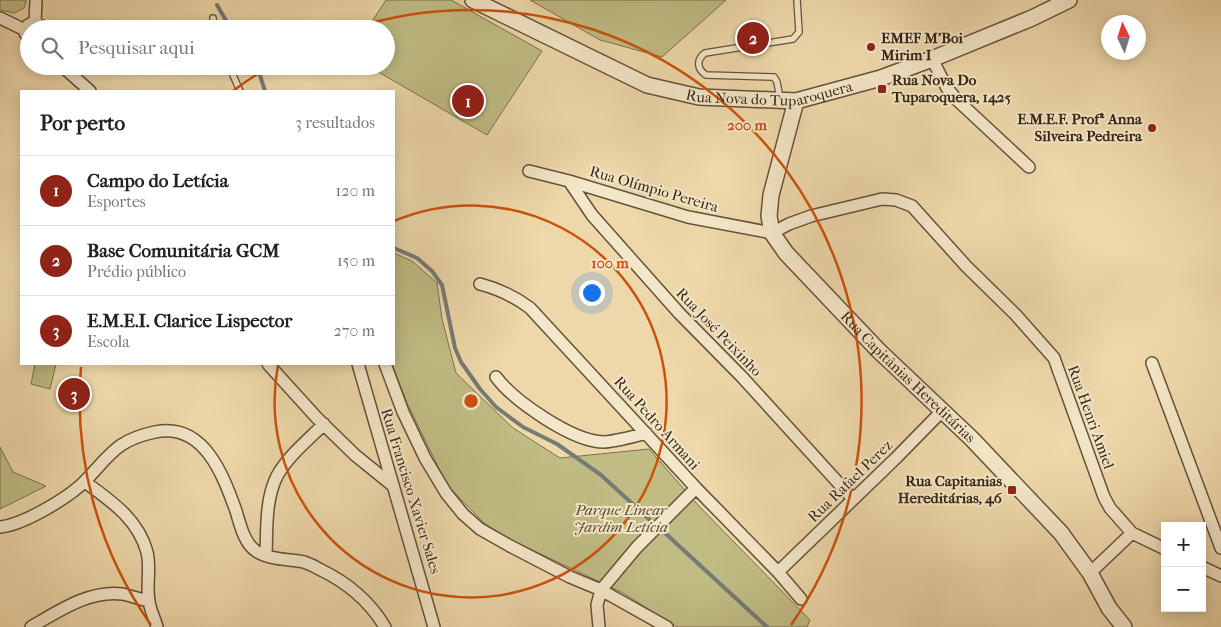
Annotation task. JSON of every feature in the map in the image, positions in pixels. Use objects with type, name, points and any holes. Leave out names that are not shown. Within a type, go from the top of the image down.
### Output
[{"type":"street","points":[[36,0],[38,20]]},
{"type":"street","name":"Rua Nova do Tuparoquera","points":[[473,0],[647,85],[698,97],[788,101],[881,78],[1032,18],[1069,0]]},
{"type":"street","points":[[0,18],[20,30]]},
{"type":"street","points":[[932,59],[947,88],[957,100],[1030,167]]},
{"type":"street","points":[[72,75],[89,90]]},
{"type":"street","name":"Rua Capitânias Hereditárias","points":[[788,101],[771,195],[769,216],[772,233],[786,253],[878,350],[972,439],[1060,533],[1090,573],[1109,608],[1124,627]]},
{"type":"street","name":"Rua Olímpio Pereira","points":[[529,172],[569,181],[688,218],[772,233]]},
{"type":"street","name":"Rua José Peixinho","points":[[569,181],[592,215],[679,313],[736,370],[853,499]]},
{"type":"street","name":"Rua Henri Amiel","points":[[772,233],[811,216],[882,199],[896,200],[912,206],[966,266],[1015,314],[1054,358],[1104,497],[1110,508],[1132,534]]},
{"type":"street","name":"Rua Pedro Armani","points":[[480,284],[512,295],[530,308],[696,488],[801,598]]},
{"type":"street","points":[[1152,363],[1221,548]]},
{"type":"street","points":[[269,365],[355,455],[392,485]]},
{"type":"street","name":"Rua Francisco Xavier Sales","points":[[358,365],[435,627]]},
{"type":"street","points":[[385,365],[425,458],[446,493],[463,514],[480,529],[510,546],[570,577],[601,590],[667,627]]},
{"type":"street","points":[[496,377],[537,414],[574,434],[603,442],[622,440],[646,433]]},
{"type":"street","name":"Rua Rafael Perez","points":[[778,572],[942,411]]},
{"type":"street","points":[[266,556],[267,513],[277,476],[290,459],[324,424]]},
{"type":"street","points":[[0,526],[11,526],[68,495],[85,482],[118,445],[140,435],[162,431],[178,432],[197,440],[212,457],[223,477],[245,537],[255,551],[266,556],[307,563],[332,575],[364,599],[385,627]]},
{"type":"street","points":[[85,482],[124,512],[139,530],[147,552],[149,601],[157,627]]},
{"type":"street","points":[[599,627],[597,605],[601,590],[637,548],[696,488]]},
{"type":"street","points":[[1090,573],[1132,534],[1161,547]]},
{"type":"street","points":[[1206,569],[1221,576]]},
{"type":"street","points":[[31,627],[72,604],[104,594],[122,594],[149,601]]},
{"type":"lane","points":[[788,101],[774,77],[706,75],[700,70],[698,63],[700,57],[705,53],[793,39],[799,32],[797,0]]},
{"type":"lane","points":[[233,75],[240,90]]},
{"type":"green space","points":[[0,0],[26,1],[24,8],[14,13],[0,10]]},
{"type":"green space","points":[[386,0],[451,0],[542,51],[487,135],[384,75],[395,75],[395,20],[373,20]]},
{"type":"green space","points":[[530,0],[726,0],[662,57],[600,40]]},
{"type":"green space","name":"Parque Linear Jardim Letícia","points":[[395,253],[412,261],[437,283],[442,319],[456,373],[513,428],[560,458],[649,449],[698,505],[810,620],[807,627],[677,627],[623,593],[509,539],[484,523],[447,485],[407,403],[392,365],[395,365]]},
{"type":"green space","points":[[35,365],[56,365],[50,389],[31,384]]},
{"type":"green space","points":[[0,447],[13,472],[46,486],[0,509]]},
{"type":"waterway","points":[[217,5],[226,20]]},
{"type":"waterway","points":[[260,75],[265,90]]},
{"type":"waterway","points":[[395,248],[417,258],[432,271],[442,285],[455,348],[461,362],[480,389],[496,407],[523,427],[557,444],[601,475],[649,519]]},
{"type":"waterway","points":[[665,533],[767,627]]},
{"type":"place","name":"Base Comunitária GCM","points":[[753,38]]},
{"type":"place","name":"EMEF M'Boi Mirim I","points":[[871,47]]},
{"type":"place","name":"Rua Nova Do Tuparoquera, 1425","points":[[882,89]]},
{"type":"place","name":"Campo do Letícia","points":[[468,101]]},
{"type":"place","name":"E.M.E.F. Profª Anna Silveira Pedreira","points":[[1152,128]]},
{"type":"place","name":"E.M.E.I. Clarice Lispector","points":[[74,394]]},
{"type":"place","name":"Rua Capitanias Hereditárias, 46","points":[[1012,490]]}]
